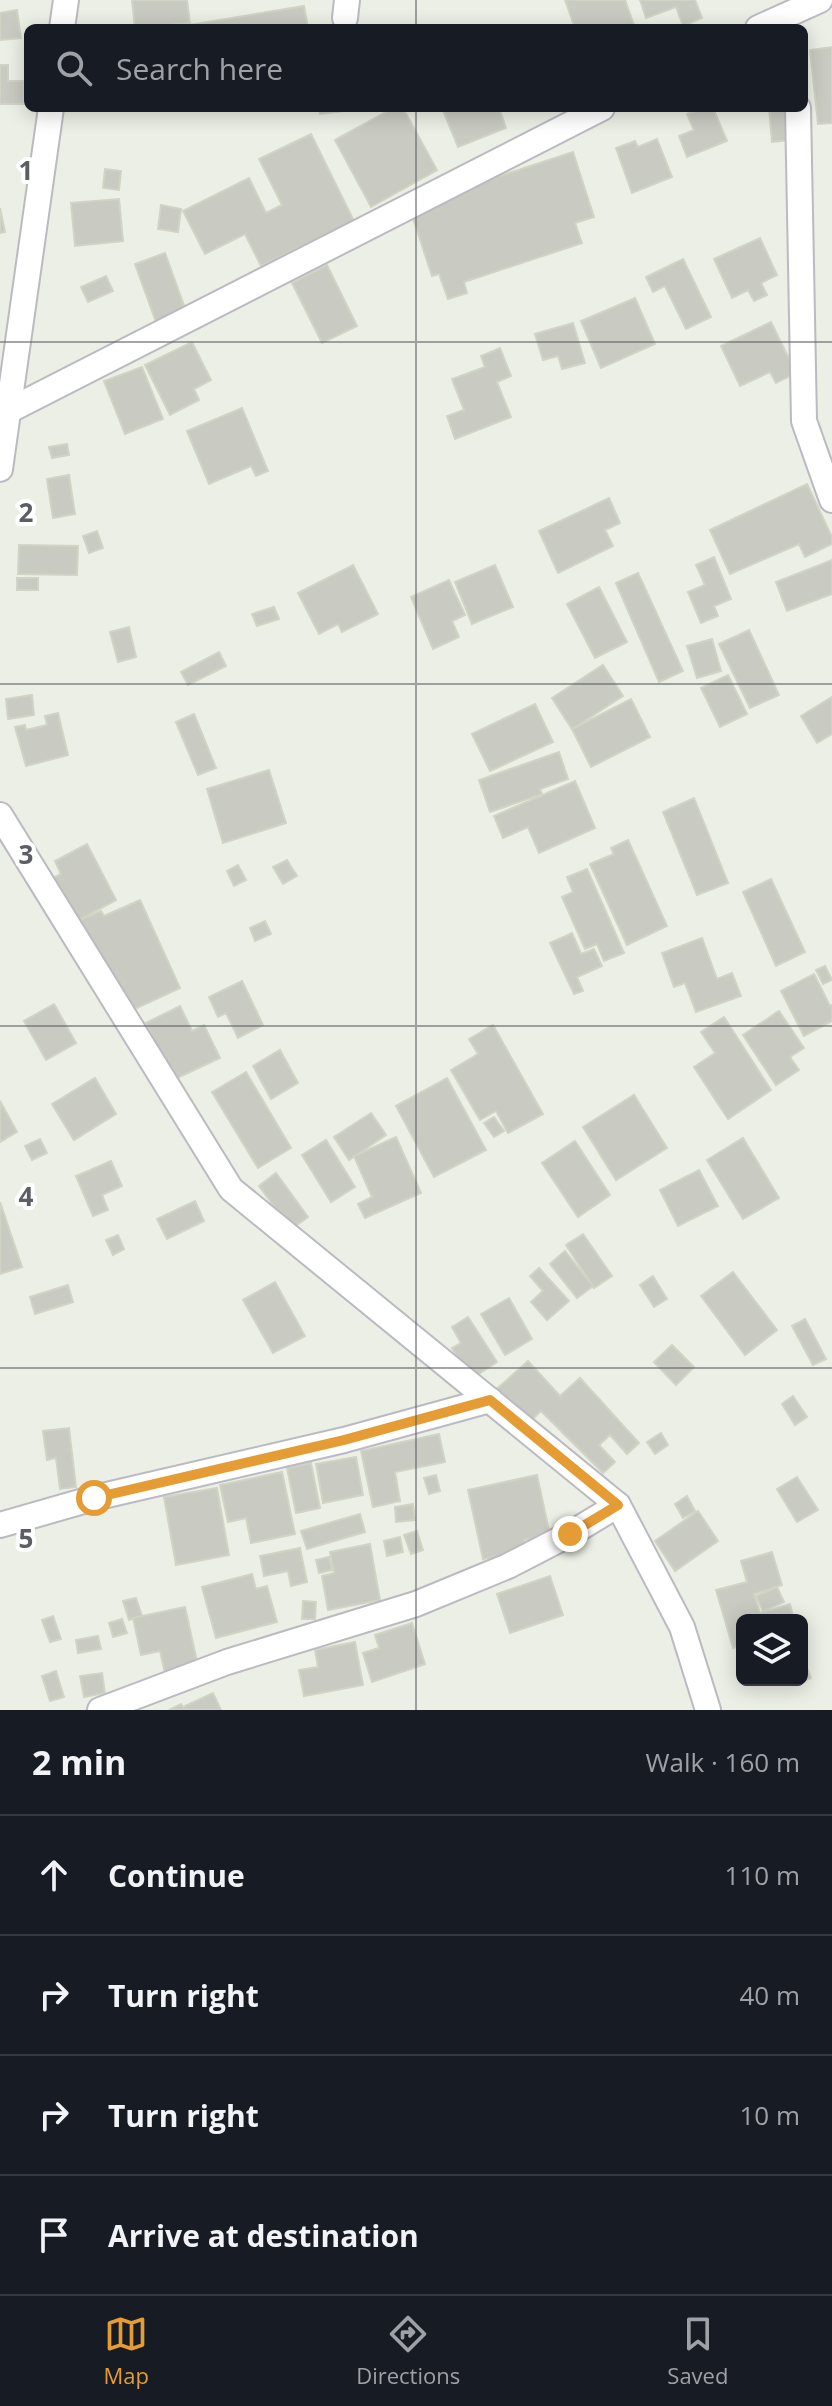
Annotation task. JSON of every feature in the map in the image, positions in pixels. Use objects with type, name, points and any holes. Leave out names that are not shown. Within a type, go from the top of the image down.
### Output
[{"type":"street","points":[[63,24],[66,0]]},
{"type":"street","points":[[773,24],[796,18],[820,0]]},
{"type":"street","points":[[0,469],[50,112]]},
{"type":"street","points":[[8,411],[594,112]]},
{"type":"street","points":[[798,112],[804,421],[832,500]]},
{"type":"street","points":[[0,815],[231,1189],[618,1505],[682,1627],[708,1710]]},
{"type":"street","points":[[0,1525],[94,1498],[344,1440],[490,1400]]},
{"type":"street","points":[[100,1710],[227,1662],[416,1604],[508,1566],[618,1505]]},
{"type":"building","points":[[132,0],[187,0],[190,23],[135,24]]},
{"type":"building","points":[[565,0],[625,0],[634,24],[574,24]]},
{"type":"building","points":[[640,0],[695,0],[702,18],[682,24],[676,7],[646,18]]},
{"type":"building","points":[[304,6],[307,24],[195,24]]},
{"type":"building","points":[[17,10],[21,38],[0,40],[0,13]]},
{"type":"building","points":[[832,47],[832,123],[818,124],[810,50]]},
{"type":"building","points":[[0,65],[8,65],[8,81],[24,81],[24,104],[0,104]]},
{"type":"building","points":[[386,112],[405,112],[437,170],[371,207],[335,140]]},
{"type":"building","points":[[444,112],[500,112],[506,128],[458,147]]},
{"type":"building","points":[[715,112],[727,141],[687,157],[679,136],[694,130],[687,114]]},
{"type":"building","points":[[769,112],[788,112],[791,140],[772,142]]},
{"type":"building","points":[[311,134],[354,221],[261,266],[245,234],[205,254],[183,211],[249,178],[266,213],[282,205],[259,159]]},
{"type":"building","points":[[657,139],[672,177],[632,193],[616,148],[635,141],[638,147]]},
{"type":"building","points":[[573,152],[594,217],[575,223],[582,243],[464,282],[467,293],[448,299],[439,274],[432,276],[409,206]]},
{"type":"building","points":[[105,169],[121,171],[119,190],[103,188]]},
{"type":"building","points":[[119,199],[123,241],[75,246],[71,203]]},
{"type":"building","points":[[161,205],[181,209],[178,232],[158,229]]},
{"type":"building","points":[[0,208],[5,232],[0,233]]},
{"type":"building","points":[[760,238],[777,275],[761,283],[767,295],[754,301],[748,290],[732,298],[714,259]]},
{"type":"building","points":[[165,253],[186,311],[156,322],[135,264]]},
{"type":"building","points":[[683,259],[711,317],[686,329],[665,286],[653,292],[646,277]]},
{"type":"building","points":[[327,265],[357,326],[322,343],[292,283]]},
{"type":"building","points":[[106,276],[113,291],[88,302],[81,287]]},
{"type":"building","points":[[635,298],[655,344],[601,368],[581,321]]},
{"type":"building","points":[[771,322],[796,373],[776,383],[770,372],[740,386],[721,346]]},
{"type":"building","points":[[573,323],[585,363],[562,369],[558,356],[543,360],[535,334]]},
{"type":"building","points":[[192,342],[211,380],[194,389],[199,400],[170,415],[145,365]]},
{"type":"building","points":[[500,348],[511,376],[497,382],[511,417],[455,439],[447,416],[464,410],[452,379],[485,367],[481,356]]},
{"type":"building","points":[[142,367],[163,419],[125,434],[104,381]]},
{"type":"building","points":[[242,408],[268,471],[256,476],[251,466],[209,484],[187,431]]},
{"type":"building","points":[[67,444],[69,455],[52,458],[49,447]]},
{"type":"building","points":[[69,475],[75,514],[53,518],[47,479]]},
{"type":"building","points":[[807,484],[832,537],[832,544],[805,557],[799,544],[730,574],[710,530]]},
{"type":"building","points":[[609,498],[620,523],[605,530],[613,546],[558,573],[539,531]]},
{"type":"building","points":[[97,531],[103,548],[89,553],[83,536]]},
{"type":"building","points":[[19,545],[78,546],[77,575],[18,574]]},
{"type":"building","points":[[714,557],[731,599],[714,606],[718,616],[701,623],[688,592],[705,585],[696,565]]},
{"type":"building","points":[[832,560],[832,594],[787,611],[776,582]]},
{"type":"building","points":[[353,565],[378,614],[342,632],[338,624],[319,634],[298,593]]},
{"type":"building","points":[[495,565],[513,607],[472,624],[455,582]]},
{"type":"building","points":[[638,573],[683,671],[659,682],[616,583]]},
{"type":"building","points":[[17,578],[38,578],[38,590],[17,590]]},
{"type":"building","points":[[449,580],[465,615],[452,621],[459,637],[433,649],[411,597]]},
{"type":"building","points":[[599,587],[627,642],[595,658],[567,604]]},
{"type":"building","points":[[274,607],[279,619],[257,626],[252,614]]},
{"type":"building","points":[[129,627],[136,657],[118,662],[110,632]]},
{"type":"building","points":[[749,630],[779,695],[750,708],[719,644]]},
{"type":"building","points":[[712,639],[721,671],[697,678],[687,646]]},
{"type":"building","points":[[219,652],[226,666],[188,685],[181,672]]},
{"type":"building","points":[[603,665],[623,696],[572,729],[552,698]]},
{"type":"building","points":[[728,675],[747,714],[720,727],[701,688]]},
{"type":"building","points":[[32,695],[34,715],[8,719],[6,699]]},
{"type":"building","points":[[832,697],[832,734],[817,743],[801,716]]},
{"type":"building","points":[[631,699],[650,737],[591,767],[572,729]]},
{"type":"building","points":[[535,704],[553,742],[490,771],[472,734]]},
{"type":"building","points":[[58,713],[68,755],[26,766],[15,727],[25,725],[26,730],[47,725],[45,716]]},
{"type":"building","points":[[194,714],[216,768],[198,775],[176,722]]},
{"type":"building","points":[[559,752],[568,779],[540,789],[542,794],[490,812],[479,780]]},
{"type":"building","points":[[269,770],[286,823],[223,843],[207,789]]},
{"type":"building","points":[[575,781],[595,828],[539,853],[528,827],[503,838],[494,816]]},
{"type":"building","points":[[694,798],[728,883],[697,895],[663,812]]},
{"type":"building","points":[[628,840],[667,926],[627,945],[590,864],[614,854],[611,848]]},
{"type":"building","points":[[87,844],[116,900],[70,925],[47,881],[61,874],[55,861]]},
{"type":"building","points":[[287,860],[297,876],[283,884],[273,867]]},
{"type":"building","points":[[238,865],[246,880],[234,886],[227,871]]},
{"type":"building","points":[[587,869],[624,953],[604,961],[597,944],[585,949],[562,897],[573,892],[567,877]]},
{"type":"building","points":[[771,879],[805,952],[776,966],[743,892]]},
{"type":"building","points":[[140,900],[180,988],[124,1014],[80,920],[101,911],[104,916]]},
{"type":"building","points":[[265,921],[271,934],[255,941],[250,928]]},
{"type":"building","points":[[572,933],[581,954],[594,949],[602,966],[577,977],[583,991],[574,994],[550,943]]},
{"type":"building","points":[[702,938],[717,979],[732,973],[741,996],[696,1012],[685,983],[674,987],[662,953]]},
{"type":"building","points":[[825,966],[832,980],[823,984],[816,970]]},
{"type":"building","points":[[814,974],[832,1005],[832,1021],[804,1036],[781,991]]},
{"type":"building","points":[[242,981],[263,1025],[238,1038],[226,1013],[218,1017],[209,997]]},
{"type":"building","points":[[54,1004],[76,1043],[46,1060],[24,1021]]},
{"type":"building","points":[[180,1006],[192,1031],[204,1025],[220,1058],[173,1080],[146,1023]]},
{"type":"building","points":[[779,1011],[804,1048],[790,1057],[799,1070],[776,1085],[743,1035]]},
{"type":"building","points":[[724,1017],[771,1090],[728,1119],[694,1067],[715,1053],[701,1032]]},
{"type":"building","points":[[493,1025],[543,1114],[508,1133],[496,1111],[480,1120],[451,1070],[478,1054],[469,1039]]},
{"type":"building","points":[[280,1050],[298,1083],[271,1099],[253,1066]]},
{"type":"building","points":[[246,1072],[291,1148],[258,1168],[212,1092]]},
{"type":"building","points":[[95,1078],[116,1114],[74,1140],[52,1104]]},
{"type":"building","points":[[447,1078],[486,1150],[434,1177],[396,1106]]},
{"type":"building","points":[[634,1095],[667,1148],[616,1180],[583,1127]]},
{"type":"building","points":[[0,1101],[17,1132],[0,1142]]},
{"type":"building","points":[[371,1113],[386,1135],[349,1160],[334,1137]]},
{"type":"building","points":[[494,1117],[504,1131],[494,1137],[484,1123]]},
{"type":"building","points":[[396,1137],[421,1193],[365,1218],[358,1204],[372,1197],[354,1156]]},
{"type":"building","points":[[743,1138],[779,1198],[743,1219],[707,1160]]},
{"type":"building","points":[[40,1139],[47,1153],[32,1160],[25,1146]]},
{"type":"building","points":[[326,1140],[355,1187],[331,1202],[302,1155]]},
{"type":"building","points":[[575,1141],[610,1195],[578,1217],[542,1163]]},
{"type":"building","points":[[111,1161],[122,1186],[102,1195],[108,1210],[93,1216],[76,1176]]},
{"type":"building","points":[[699,1170],[718,1206],[678,1226],[660,1190]]},
{"type":"building","points":[[276,1173],[308,1217],[291,1229],[259,1186]]},
{"type":"building","points":[[195,1201],[204,1221],[167,1239],[157,1219]]},
{"type":"building","points":[[0,1202],[22,1267],[0,1274]]},
{"type":"building","points":[[583,1234],[612,1276],[594,1288],[566,1245]]},
{"type":"building","points":[[118,1235],[124,1249],[113,1255],[106,1240]]},
{"type":"building","points":[[565,1251],[593,1286],[577,1298],[550,1264]]},
{"type":"building","points":[[539,1268],[569,1301],[547,1320],[531,1302],[543,1291],[530,1276]]},
{"type":"building","points":[[733,1272],[777,1330],[745,1355],[701,1296]]},
{"type":"building","points":[[653,1276],[667,1299],[654,1307],[640,1285]]},
{"type":"building","points":[[275,1282],[305,1336],[273,1353],[243,1300]]},
{"type":"building","points":[[68,1285],[73,1302],[35,1314],[30,1297]]},
{"type":"building","points":[[509,1298],[532,1339],[505,1355],[481,1314]]},
{"type":"building","points":[[468,1317],[497,1362],[471,1379],[452,1348],[461,1343],[452,1327]]},
{"type":"building","points":[[805,1319],[826,1359],[813,1365],[792,1326]]},
{"type":"building","points":[[672,1345],[694,1367],[676,1385],[654,1362]]},
{"type":"building","points":[[528,1361],[560,1396],[580,1378],[639,1443],[627,1454],[610,1435],[599,1445],[615,1462],[603,1473],[541,1411],[521,1430],[490,1395]]},
{"type":"building","points":[[793,1396],[807,1417],[795,1425],[782,1404]]},
{"type":"building","points":[[69,1428],[76,1487],[60,1489],[56,1458],[47,1460],[43,1431]]},
{"type":"building","points":[[661,1433],[668,1445],[655,1454],[647,1442]]},
{"type":"building","points":[[439,1434],[445,1462],[395,1472],[400,1501],[373,1507],[361,1451]]},
{"type":"building","points":[[356,1457],[363,1495],[323,1503],[316,1464]]},
{"type":"building","points":[[311,1463],[320,1508],[296,1513],[287,1468]]},
{"type":"building","points":[[282,1472],[295,1534],[251,1543],[246,1518],[228,1522],[220,1485]]},
{"type":"building","points":[[436,1475],[440,1491],[429,1494],[424,1478]]},
{"type":"building","points":[[537,1475],[550,1535],[524,1540],[525,1550],[483,1559],[468,1490]]},
{"type":"building","points":[[797,1477],[818,1510],[797,1522],[777,1489]]},
{"type":"building","points":[[217,1488],[229,1555],[176,1565],[164,1497]]},
{"type":"building","points":[[687,1496],[695,1511],[683,1518],[675,1504]]},
{"type":"building","points":[[413,1504],[415,1520],[396,1522],[395,1507]]},
{"type":"building","points":[[698,1511],[718,1541],[675,1571],[655,1541]]},
{"type":"building","points":[[360,1514],[365,1532],[307,1549],[301,1531]]},
{"type":"building","points":[[417,1531],[423,1550],[411,1554],[404,1535]]},
{"type":"building","points":[[400,1537],[403,1552],[387,1556],[384,1541]]},
{"type":"building","points":[[370,1544],[380,1600],[328,1610],[322,1576],[334,1573],[330,1552]]},
{"type":"building","points":[[300,1548],[307,1582],[291,1586],[288,1571],[264,1576],[260,1556]]},
{"type":"building","points":[[772,1552],[782,1585],[754,1594],[760,1613],[790,1604],[792,1614],[736,1614],[736,1647],[733,1648],[716,1590],[747,1582],[741,1561]]},
{"type":"building","points":[[329,1557],[332,1570],[319,1573],[316,1560]]},
{"type":"building","points":[[252,1574],[256,1589],[267,1586],[277,1622],[216,1638],[202,1587]]},
{"type":"building","points":[[550,1576],[563,1615],[510,1633],[497,1594]]},
{"type":"building","points":[[777,1587],[784,1602],[763,1611],[756,1596]]},
{"type":"building","points":[[136,1598],[142,1616],[129,1620],[123,1601]]},
{"type":"building","points":[[303,1601],[316,1602],[315,1619],[302,1619]]},
{"type":"building","points":[[185,1607],[198,1666],[165,1673],[160,1651],[141,1655],[133,1618]]},
{"type":"building","points":[[53,1616],[61,1639],[50,1642],[42,1620]]},
{"type":"building","points":[[122,1619],[127,1633],[113,1637],[109,1623]]},
{"type":"building","points":[[412,1623],[425,1664],[372,1682],[363,1653],[379,1648],[375,1635]]},
{"type":"building","points":[[98,1636],[101,1649],[78,1653],[76,1640]]},
{"type":"building","points":[[355,1642],[363,1685],[304,1696],[299,1670],[318,1667],[315,1650]]},
{"type":"building","points":[[56,1671],[64,1697],[50,1701],[42,1676]]},
{"type":"building","points":[[102,1673],[105,1693],[84,1697],[80,1676]]},
{"type":"building","points":[[213,1693],[221,1710],[169,1710],[181,1704],[183,1707]]},
{"type":"route","points":[[94,1498],[344,1440],[490,1400],[618,1505],[570,1534]]}]
